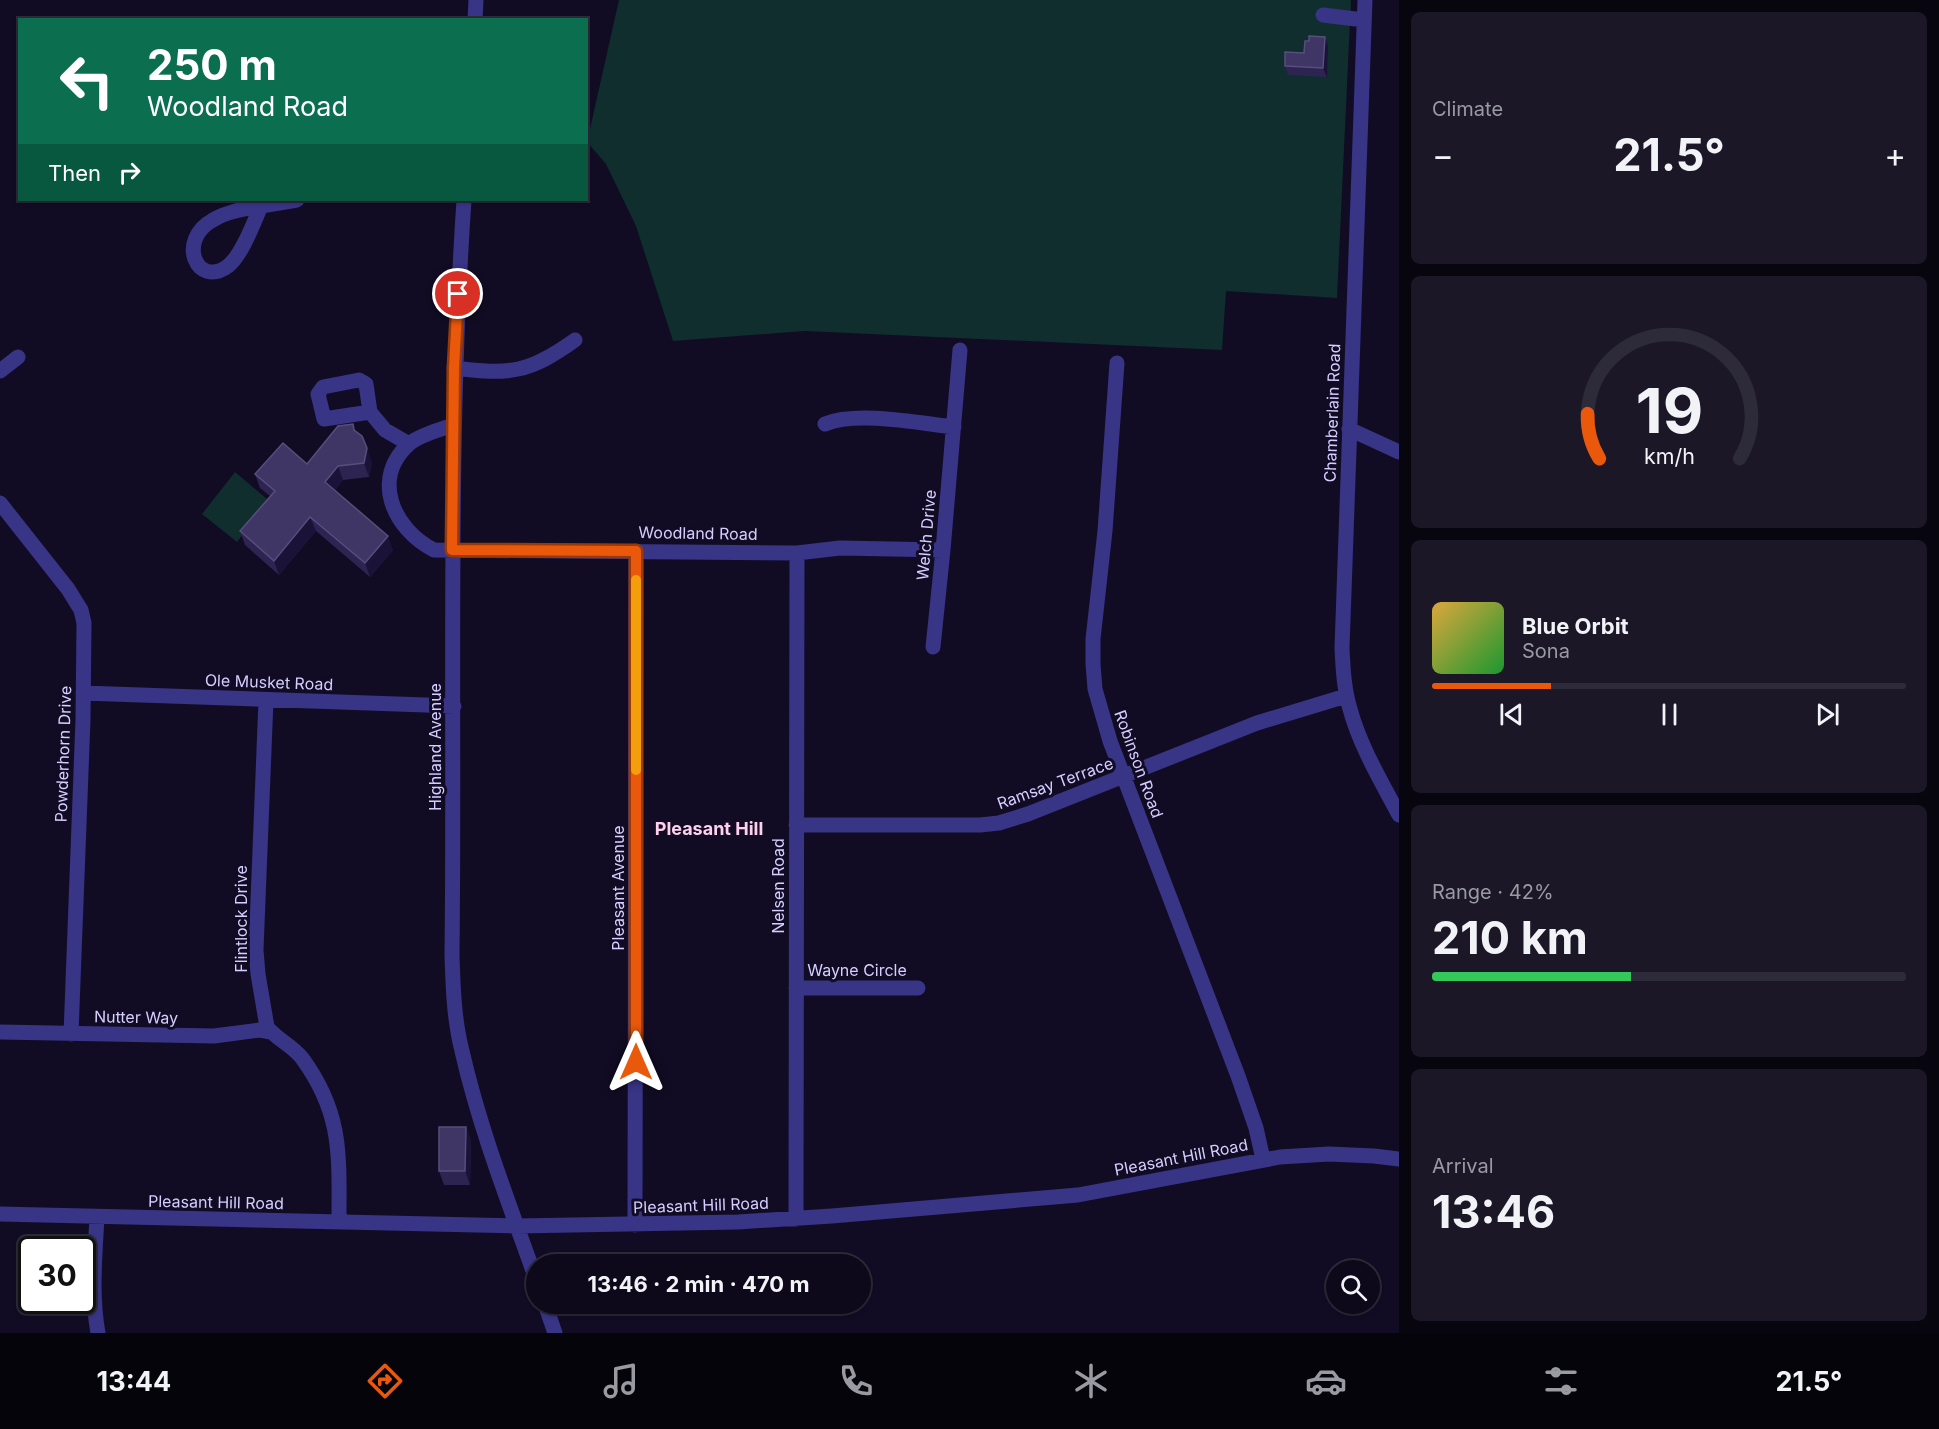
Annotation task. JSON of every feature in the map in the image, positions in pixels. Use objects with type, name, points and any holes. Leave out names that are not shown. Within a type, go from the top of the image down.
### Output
[{"type":"street","points":[[476,0],[476,18]]},
{"type":"street","name":"Chamberlain Road","points":[[1365,0],[1342,637],[1343,672],[1346,696],[1361,738],[1399,815]]},
{"type":"street","points":[[1323,15],[1364,20]]},
{"type":"street","points":[[261,206],[236,258],[227,267],[215,272],[201,268],[193,257],[193,246],[196,236],[211,220],[222,215],[261,206],[291,201]]},
{"type":"street","name":"Highland Avenue","points":[[464,201],[453,425],[452,955],[456,1013],[462,1050],[475,1101],[527,1254]]},
{"type":"street","points":[[454,368],[495,373],[514,371],[553,356],[575,340]]},
{"type":"street","name":"Welch Drive","points":[[933,647],[960,350]]},
{"type":"street","points":[[0,371],[18,357]]},
{"type":"street","name":"Robinson Road","points":[[1118,363],[1105,531],[1093,639],[1095,689],[1101,715],[1238,1076],[1256,1128],[1263,1159]]},
{"type":"street","points":[[370,412],[385,430],[409,444],[453,425]]},
{"type":"street","points":[[825,424],[837,420],[875,419],[954,427]]},
{"type":"street","points":[[1349,429],[1399,452]]},
{"type":"street","name":"Woodland Road","points":[[409,444],[391,474],[389,494],[393,508],[405,526],[419,541],[434,550],[797,553],[867,547],[943,550]]},
{"type":"street","name":"Powderhorn Drive","points":[[0,502],[54,571],[81,610],[84,623],[71,1034]]},
{"type":"street","name":"Pleasant Avenue","points":[[635,1225],[636,551]]},
{"type":"street","name":"Nelsen Road","points":[[796,1219],[797,553]]},
{"type":"street","name":"Ole Musket Road","points":[[83,693],[454,706]]},
{"type":"street","name":"Ramsay Terrace","points":[[796,825],[988,824],[1028,814],[1257,723],[1346,696]]},
{"type":"street","name":"Flintlock Drive","points":[[266,700],[256,950],[265,1020],[271,1032]]},
{"type":"street","name":"Wayne Circle","points":[[796,988],[918,988]]},
{"type":"street","name":"Nutter Way","points":[[0,1032],[214,1036],[260,1030],[271,1032]]},
{"type":"street","points":[[271,1032],[283,1039],[300,1056],[320,1086],[330,1108],[338,1149],[339,1222]]},
{"type":"street","name":"Pleasant Hill Road","points":[[0,1214],[517,1226],[635,1225],[796,1219],[1078,1194],[1263,1159],[1329,1154],[1399,1159]]},
{"type":"street","points":[[97,1217],[94,1308],[98,1333]]},
{"type":"street","points":[[548,1314],[555,1333]]},
{"type":"green space","points":[[619,0],[1351,0],[1337,298],[1226,291],[1222,350],[805,331],[673,341],[636,226],[606,164],[588,143]]},
{"type":"green space","points":[[235,472],[268,500],[237,542],[202,514]]},
{"type":"building","points":[[1309,36],[1325,37],[1323,68],[1285,66],[1285,52],[1304,53],[1305,41],[1309,41]]},
{"type":"building","points":[[353,424],[354,430],[362,436],[367,448],[364,463],[338,466],[325,482],[388,536],[365,563],[310,517],[274,561],[240,531],[275,491],[255,474],[283,443],[307,464],[338,426]]},
{"type":"building","points":[[439,1127],[466,1127],[465,1171],[439,1171]]},
{"type":"slow traffic","points":[[636,580],[636,770]]},
{"type":"district","name":"Pleasant Hill","points":[[709,829]]},
{"type":"route","points":[[458,294],[454,368],[452,550],[636,551],[636,1062]]}]
